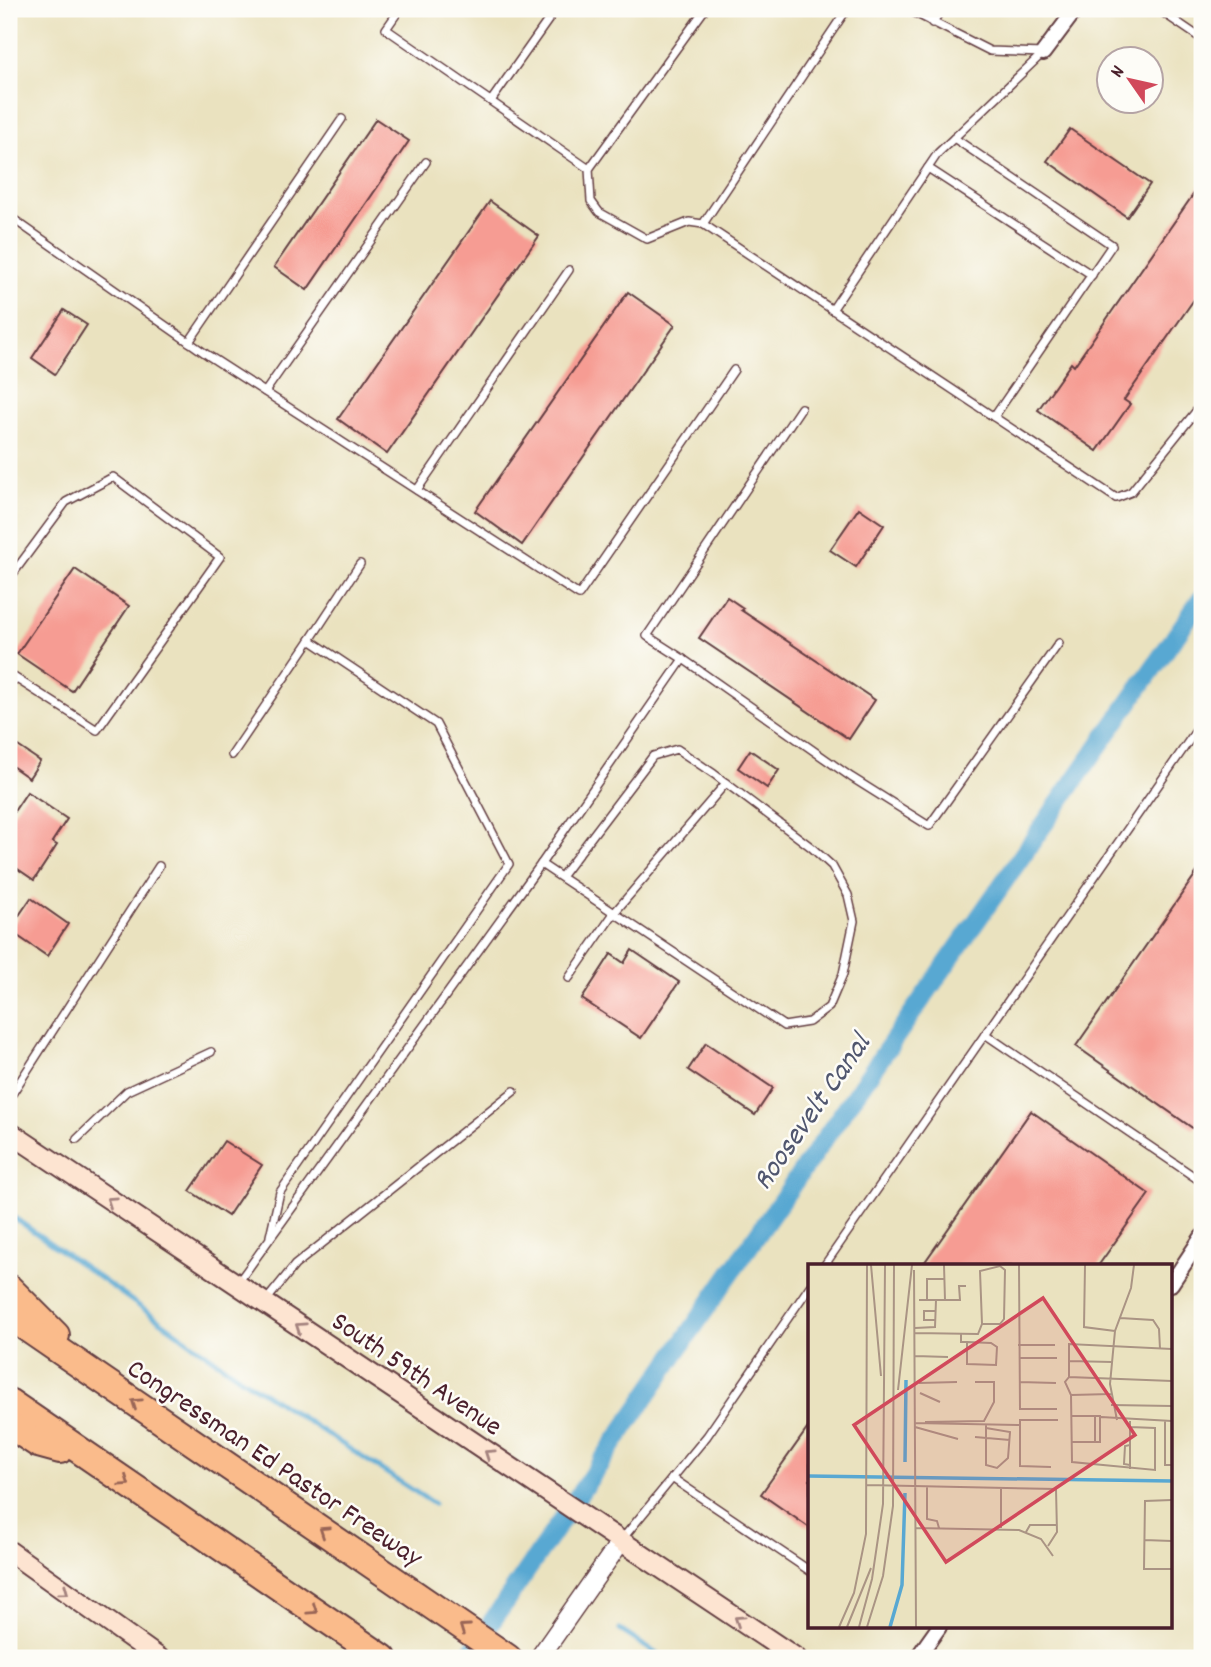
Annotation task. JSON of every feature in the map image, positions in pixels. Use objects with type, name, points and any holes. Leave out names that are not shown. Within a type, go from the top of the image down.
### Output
[{"type":"highway","points":[[9,1288],[90,1372]]},
{"type":"highway","name":"Congressman Ed Pastor Freeway","points":[[9,1316],[508,1658]]},
{"type":"highway","points":[[9,1402],[381,1657]]},
{"type":"highway","points":[[9,1425],[38,1444],[90,1458]]},
{"type":"main road","name":"South 59th Avenue","points":[[9,1132],[796,1658]]},
{"type":"main road","points":[[9,1551],[159,1658]]},
{"type":"street","points":[[1043,53],[1076,9]]},
{"type":"street","points":[[1172,1282],[1202,1237]]},
{"type":"street","points":[[539,1658],[621,1541]]},
{"type":"street","points":[[917,1658],[938,1628]]},
{"type":"lane","points":[[400,9],[386,29],[590,169]]},
{"type":"lane","points":[[491,101],[556,9]]},
{"type":"lane","points":[[705,9],[590,169],[591,201],[599,212],[647,239],[689,222],[703,225],[1116,498],[1131,492],[1202,404]]},
{"type":"lane","points":[[703,225],[847,9]]},
{"type":"lane","points":[[907,9],[990,51],[1043,53]]},
{"type":"lane","points":[[932,23],[942,9]]},
{"type":"lane","points":[[1158,9],[1202,39]]},
{"type":"lane","points":[[832,310],[928,168],[954,138],[1043,53]]},
{"type":"lane","points":[[188,342],[342,119]]},
{"type":"lane","points":[[954,138],[1112,245],[994,417]]},
{"type":"lane","points":[[265,392],[426,162]]},
{"type":"lane","points":[[928,168],[1092,275]]},
{"type":"lane","points":[[9,216],[188,342],[579,594],[733,370]]},
{"type":"lane","points":[[417,490],[569,270]]},
{"type":"lane","points":[[802,408],[647,636],[852,777],[929,826],[1059,643]]},
{"type":"lane","points":[[9,579],[66,502],[113,477],[220,557],[97,730],[9,674]]},
{"type":"lane","points":[[232,755],[360,564]]},
{"type":"lane","points":[[269,1240],[280,1192],[509,864],[436,724],[310,640]]},
{"type":"lane","points":[[237,1285],[541,864],[683,659]]},
{"type":"lane","points":[[825,1264],[1202,722]]},
{"type":"lane","points":[[541,864],[784,1026],[809,1022],[829,1007],[843,974],[854,921],[842,881],[832,866],[726,783],[677,749],[653,756],[561,877]]},
{"type":"lane","points":[[569,978],[614,913],[726,783]]},
{"type":"lane","points":[[10,1097],[159,866]]},
{"type":"lane","points":[[985,1034],[1202,1182]]},
{"type":"lane","points":[[78,1139],[127,1091],[211,1052]]},
{"type":"lane","points":[[264,1303],[295,1265],[514,1091]]},
{"type":"lane","points":[[621,1541],[707,1436],[808,1289]]},
{"type":"lane","points":[[672,1478],[808,1570]]},
{"type":"building","points":[[376,119],[409,141],[307,290],[274,267]]},
{"type":"building","points":[[1070,129],[1150,184],[1127,217],[1047,161]]},
{"type":"building","points":[[1202,182],[1202,288],[1124,400],[1130,404],[1097,451],[1038,410],[1071,363],[1074,366]]},
{"type":"building","points":[[490,201],[539,236],[387,454],[338,419]]},
{"type":"building","points":[[628,292],[675,325],[522,545],[475,511]]},
{"type":"building","points":[[64,310],[87,325],[55,374],[32,358]]},
{"type":"building","points":[[859,508],[884,525],[856,567],[830,550]]},
{"type":"building","points":[[75,569],[129,606],[72,691],[17,654]]},
{"type":"building","points":[[727,597],[743,608],[741,610],[875,700],[849,739],[699,638]]},
{"type":"building","points":[[9,740],[40,761],[29,778],[9,764]]},
{"type":"building","points":[[750,750],[779,770],[767,788],[738,768]]},
{"type":"building","points":[[27,792],[67,819],[52,842],[57,845],[34,880],[9,863],[9,819]]},
{"type":"building","points":[[1202,865],[1202,1118],[1194,1129],[1076,1046]]},
{"type":"building","points":[[31,898],[68,924],[47,956],[9,930]]},
{"type":"building","points":[[632,950],[679,982],[641,1038],[582,999],[611,954],[624,963]]},
{"type":"building","points":[[706,1043],[773,1088],[755,1115],[688,1070]]},
{"type":"building","points":[[1031,1111],[1149,1194],[1099,1264],[923,1264]]},
{"type":"building","points":[[224,1141],[262,1165],[228,1216],[190,1191]]},
{"type":"building","points":[[808,1428],[808,1527],[761,1494]]},
{"type":"waterway","name":"Roosevelt Canal","points":[[467,1658],[721,1287],[1202,598]]},
{"type":"waterway","points":[[9,1214],[241,1378],[434,1504]]},
{"type":"waterway","points":[[620,1630],[663,1658]]}]
